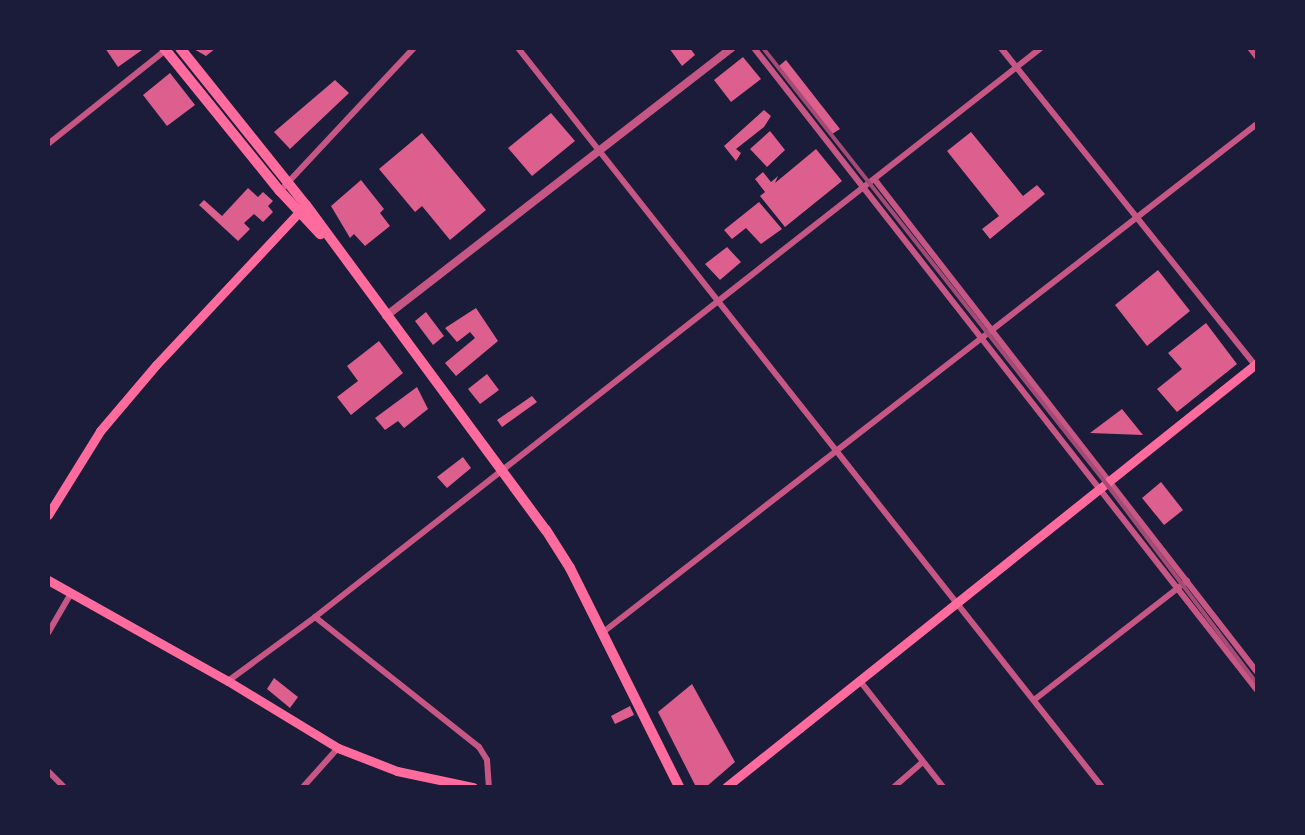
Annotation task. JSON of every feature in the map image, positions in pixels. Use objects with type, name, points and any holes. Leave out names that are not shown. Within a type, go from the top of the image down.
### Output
[{"type":"main road","points":[[180,48],[288,182],[302,209]]},
{"type":"main road","points":[[166,49],[280,191],[302,209],[339,253],[502,468],[570,568],[679,787]]},
{"type":"main road","points":[[48,515],[100,432],[156,365],[302,209]]},
{"type":"main road","points":[[726,787],[958,605],[1256,364]]},
{"type":"main road","points":[[48,580],[228,681],[338,748],[397,771],[473,787]]},
{"type":"street","points":[[280,191],[414,48]]},
{"type":"street","points":[[518,48],[1102,787]]},
{"type":"street","points":[[386,316],[732,48]]},
{"type":"street","points":[[754,48],[1257,690]]},
{"type":"street","points":[[1001,48],[1256,364]]},
{"type":"street","points":[[228,681],[315,617],[502,468],[1018,69],[1041,48]]},
{"type":"street","points":[[1250,48],[1257,57]]},
{"type":"street","points":[[48,144],[166,49]]},
{"type":"street","points":[[602,633],[1257,124]]},
{"type":"street","points":[[875,180],[991,331],[1112,482],[1257,672]]},
{"type":"street","points":[[1034,700],[1187,581]]},
{"type":"street","points":[[48,633],[70,594]]},
{"type":"street","points":[[315,617],[485,753],[489,787]]},
{"type":"street","points":[[860,681],[943,787]]},
{"type":"street","points":[[303,787],[338,748]]},
{"type":"street","points":[[894,787],[923,762]]},
{"type":"street","points":[[48,771],[64,787]]},
{"type":"building","points":[[105,48],[141,48],[142,50],[118,67]]},
{"type":"building","points":[[192,48],[216,48],[206,56]]},
{"type":"building","points":[[669,48],[690,48],[695,55],[682,66]]},
{"type":"building","points":[[743,57],[761,79],[731,102],[714,80]]},
{"type":"building","points":[[786,60],[840,129],[832,134],[779,66]]},
{"type":"building","points":[[170,73],[195,105],[167,126],[143,95]]},
{"type":"building","points":[[335,80],[349,93],[290,149],[274,132]]},
{"type":"building","points":[[764,110],[771,116],[764,127],[736,149],[741,153],[736,161],[724,146]]},
{"type":"building","points":[[551,113],[575,141],[532,176],[508,148]]},
{"type":"building","points":[[770,131],[785,150],[767,167],[750,149]]},
{"type":"building","points":[[971,132],[1023,196],[1037,185],[1045,194],[990,239],[982,229],[999,216],[947,151]]},
{"type":"building","points":[[422,133],[486,210],[450,240],[422,206],[415,212],[379,169]]},
{"type":"building","points":[[816,149],[842,181],[785,227],[760,196],[765,192],[755,179],[763,172],[771,182],[778,176],[775,183]]},
{"type":"building","points":[[361,180],[384,209],[380,213],[390,226],[365,246],[354,234],[350,238],[331,206]]},
{"type":"building","points":[[248,188],[258,197],[263,192],[273,201],[268,206],[273,212],[263,222],[254,214],[244,223],[250,229],[238,241],[199,205],[204,200],[222,216]]},
{"type":"building","points":[[759,202],[782,229],[761,244],[746,228],[732,239],[724,230]]},
{"type":"building","points":[[727,247],[741,262],[720,280],[705,264]]},
{"type":"building","points":[[1158,270],[1190,311],[1147,346],[1115,305]]},
{"type":"building","points":[[476,308],[498,341],[456,376],[445,363],[475,338],[470,332],[457,342],[445,328]]},
{"type":"building","points":[[426,312],[444,336],[433,345],[415,321]]},
{"type":"building","points":[[1206,323],[1237,364],[1177,412],[1157,389],[1182,369],[1168,353]]},
{"type":"building","points":[[379,341],[403,373],[351,415],[337,397],[358,381],[347,366]]},
{"type":"building","points":[[487,374],[499,390],[480,404],[468,389]]},
{"type":"building","points":[[417,387],[428,409],[404,428],[398,421],[385,430],[375,418]]},
{"type":"building","points":[[532,396],[537,402],[502,427],[497,420]]},
{"type":"building","points":[[1122,409],[1143,435],[1090,433]]},
{"type":"building","points":[[463,457],[471,468],[447,488],[437,477]]},
{"type":"building","points":[[1161,482],[1183,510],[1164,525],[1142,498]]},
{"type":"building","points":[[274,678],[298,697],[290,708],[267,689]]},
{"type":"building","points":[[692,684],[735,762],[706,787],[696,787],[658,712]]},
{"type":"building","points":[[630,706],[634,715],[615,724],[611,716]]},
{"type":"railway","points":[[763,48],[1108,486],[1257,684]]}]
